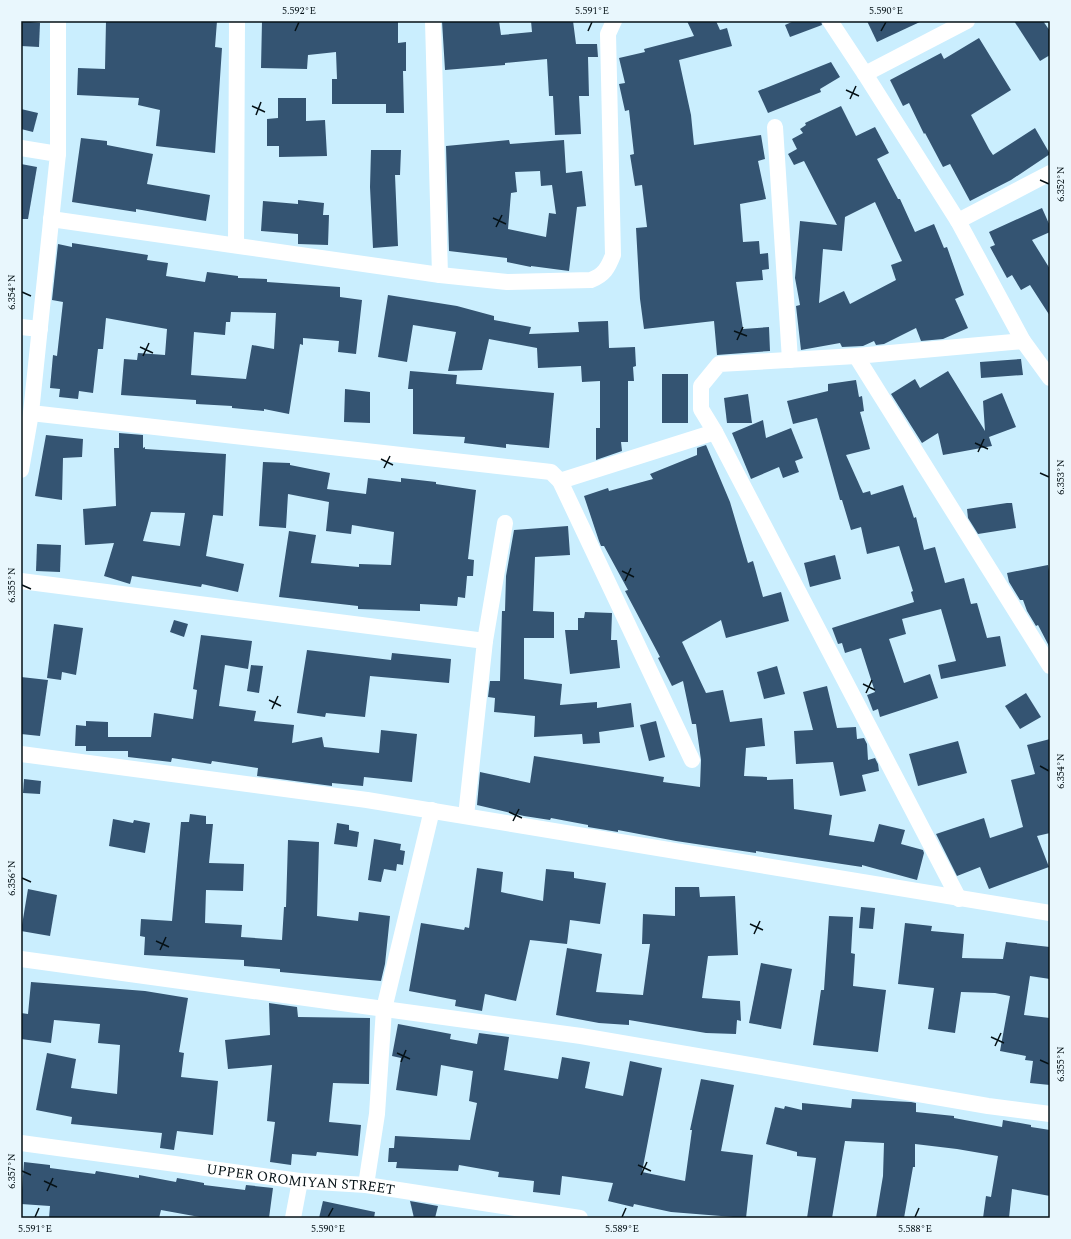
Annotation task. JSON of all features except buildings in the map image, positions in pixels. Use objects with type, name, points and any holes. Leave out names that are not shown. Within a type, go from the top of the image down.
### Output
[{"type":"street","points":[[21,470],[31,413],[58,154],[58,21]]},
{"type":"street","points":[[236,245],[237,21]]},
{"type":"street","points":[[433,21],[440,275]]},
{"type":"street","points":[[51,219],[440,275],[507,282],[591,280],[602,276],[609,266],[613,255],[608,34],[614,21]]},
{"type":"street","points":[[830,21],[958,221],[1023,342],[1050,378]]},
{"type":"street","points":[[865,74],[967,21]]},
{"type":"street","points":[[775,128],[790,360]]},
{"type":"street","points":[[21,148],[58,154]]},
{"type":"street","points":[[958,221],[1050,173]]},
{"type":"street","points":[[21,327],[40,329]]},
{"type":"street","points":[[959,899],[701,409],[701,386],[719,364],[856,356],[1023,342]]},
{"type":"street","points":[[856,356],[1050,666]]},
{"type":"street","points":[[31,413],[551,472],[560,481],[692,760]]},
{"type":"street","points":[[560,481],[714,432]]},
{"type":"street","points":[[466,816],[485,641],[505,523]]},
{"type":"street","points":[[21,581],[485,641]]},
{"type":"street","points":[[21,754],[432,810],[1050,913]]},
{"type":"street","points":[[366,1185],[377,1114],[384,1009],[432,810]]},
{"type":"street","points":[[21,959],[581,1036],[988,1106],[1050,1114]]},
{"type":"street","name":"UPPER OROMIYAN STREET","points":[[21,1143],[300,1181],[366,1185],[580,1218]]},
{"type":"street","points":[[293,1218],[300,1181]]}]
